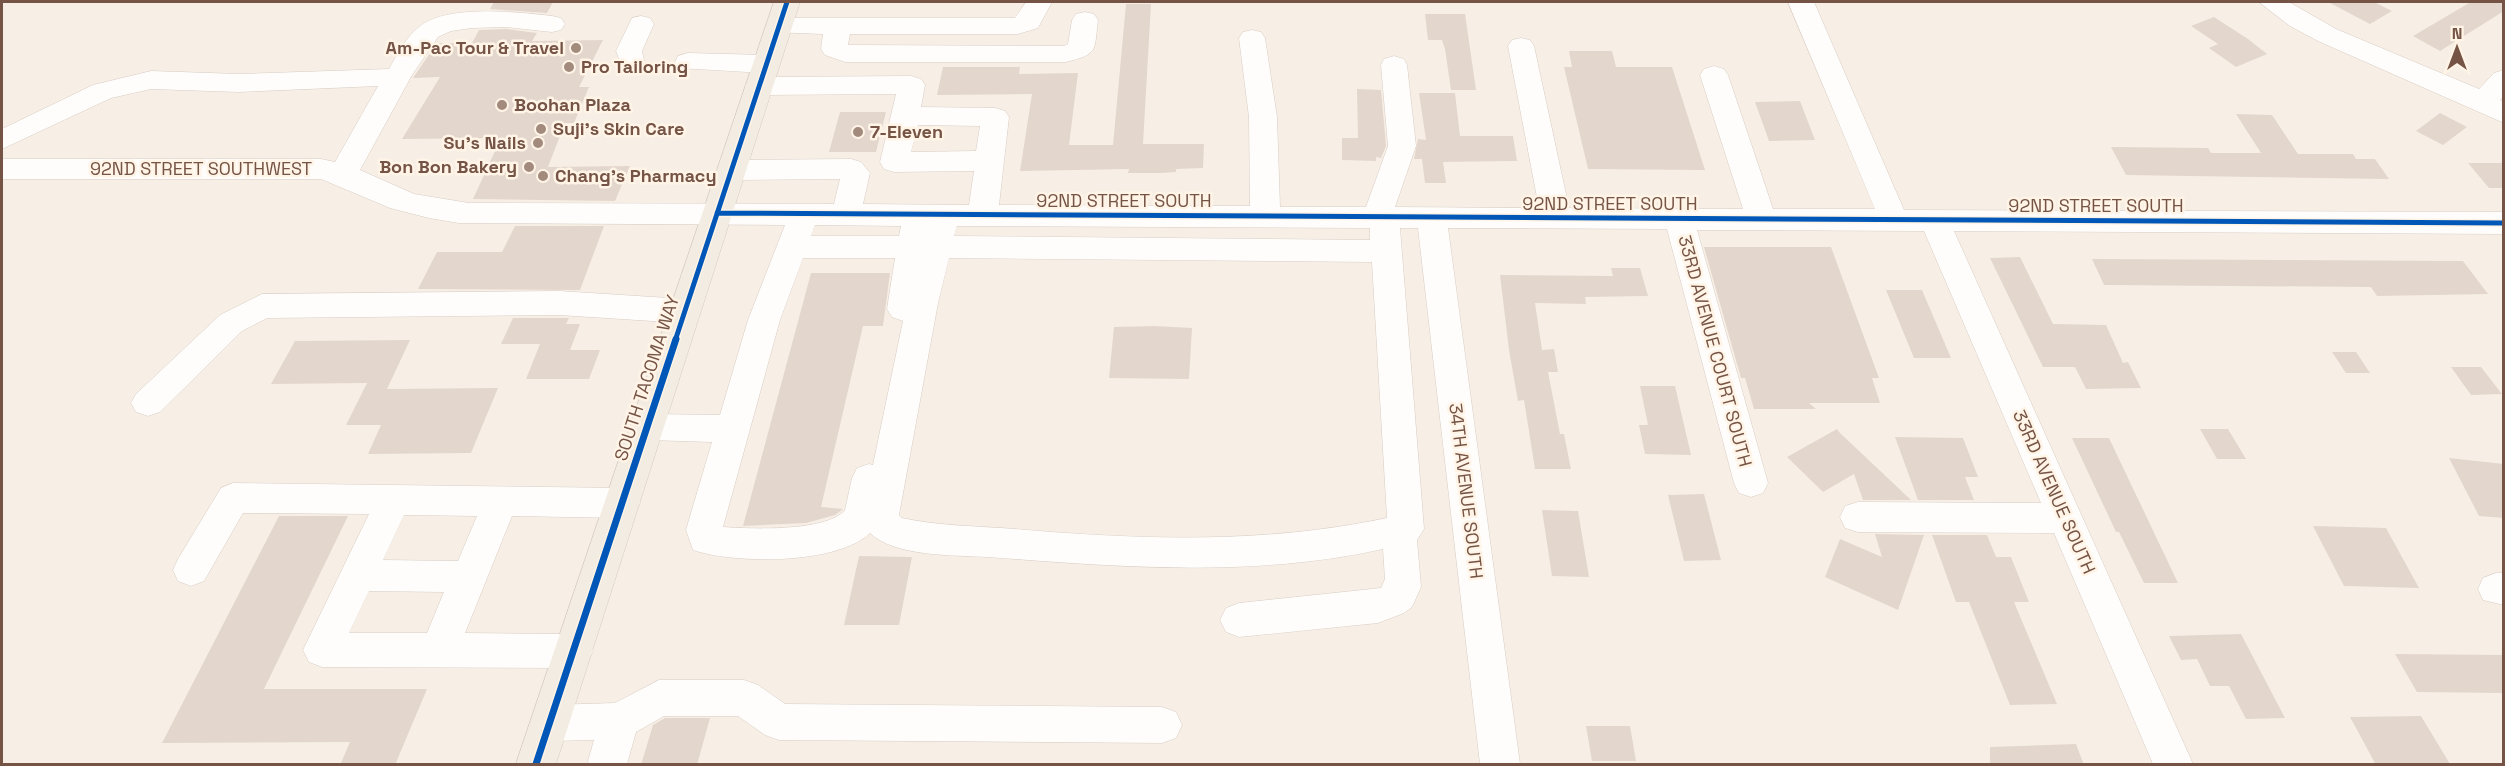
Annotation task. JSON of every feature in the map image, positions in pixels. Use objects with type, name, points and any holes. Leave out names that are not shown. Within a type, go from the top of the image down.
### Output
[{"type":"main road","name":"SOUTH TACOMA WAY","points":[[536,765],[783,14]]},
{"type":"street","points":[[783,14],[1024,25],[1029,22],[1039,2]]},
{"type":"street","points":[[1801,2],[1894,220]]},
{"type":"street","points":[[2272,2],[2325,35],[2445,84],[2493,108],[2504,79]]},
{"type":"street","points":[[847,18],[834,49],[845,54],[1066,54],[1081,49],[1085,11]]},
{"type":"street","points":[[343,174],[398,77],[427,32],[453,21],[527,21],[552,24]]},
{"type":"street","points":[[632,60],[629,51],[640,24]]},
{"type":"street","points":[[1252,38],[1263,117],[1265,217]]},
{"type":"street","points":[[1521,46],[1556,219]]},
{"type":"street","points":[[687,62],[762,75],[911,85],[906,116],[894,162],[989,161]]},
{"type":"street","points":[[932,214],[924,247],[922,303],[880,520],[892,531],[1089,551],[1196,555],[1294,548],[1372,538],[1406,529],[1381,218],[1402,146],[1394,65]]},
{"type":"street","points":[[1714,75],[1762,220]]},
{"type":"street","points":[[2,141],[103,91],[151,80],[239,83],[398,77]]},
{"type":"street","points":[[906,116],[995,117],[983,214]]},
{"type":"street","name":"92ND STREET SOUTHWEST","points":[[2,169],[321,169],[343,174],[400,200],[455,212],[717,213]]},
{"type":"street","points":[[732,170],[851,169],[856,173],[846,214]]},
{"type":"street","points":[[806,170],[792,247],[764,320],[704,530],[706,539],[717,543],[749,544],[837,535],[856,523],[863,510],[910,274],[924,247]]},
{"type":"street","name":"92ND STREET SOUTH","points":[[717,213],[2504,223]]},
{"type":"street","name":"34TH AVENUE SOUTH","points":[[1432,218],[1500,765]]},
{"type":"street","name":"33RD AVENUE COURT SOUTH","points":[[1679,219],[1750,483]]},
{"type":"street","name":"33RD AVENUE SOUTH","points":[[1934,220],[2173,765]]},
{"type":"street","points":[[792,247],[1385,251]]},
{"type":"street","points":[[148,403],[231,323],[262,306],[559,303],[684,311]]},
{"type":"street","points":[[648,427],[734,429]]},
{"type":"street","points":[[192,570],[233,498],[622,502]]},
{"type":"street","points":[[393,501],[321,650],[574,651]]},
{"type":"street","points":[[439,651],[500,502]]},
{"type":"street","points":[[1858,517],[2065,518]]},
{"type":"street","points":[[1239,620],[1378,607],[1392,602],[1401,592],[1403,579],[1398,531]]},
{"type":"street","points":[[358,575],[468,577]]},
{"type":"street","points":[[551,723],[620,721],[659,698],[744,698],[779,722],[1162,725]]},
{"type":"street","points":[[608,761],[620,721]]},
{"type":"building","points":[[494,2],[553,2],[547,13],[490,9]]},
{"type":"building","points":[[2328,2],[2374,2],[2392,11],[2370,24]]},
{"type":"building","points":[[2469,3],[2504,3],[2504,11],[2440,51],[2413,36]]},
{"type":"building","points":[[1126,4],[1151,4],[1143,144],[1204,144],[1203,168],[1176,169],[1176,172],[1161,173],[1128,173],[1129,169],[1020,171],[1032,94],[937,95],[943,67],[1020,67],[1019,74],[1078,73],[1069,145],[1113,145]]},
{"type":"building","points":[[1425,14],[1465,14],[1476,90],[1451,90],[1442,40],[1428,40]]},
{"type":"building","points":[[2214,17],[2267,54],[2236,67],[2209,48],[2218,44],[2191,26]]},
{"type":"building","name":"Boohan Plaza","points":[[506,29],[537,33],[532,41],[603,40],[579,87],[589,87],[574,123],[565,123],[548,167],[630,166],[615,201],[473,199],[501,138],[402,139],[440,77],[413,78],[437,43],[472,43],[479,30]]},
{"type":"building","points":[[1569,51],[1612,51],[1616,67],[1672,67],[1705,170],[1588,169],[1564,67],[1572,67]]},
{"type":"building","points":[[1357,89],[1381,90],[1386,146],[1381,158],[1376,157],[1376,161],[1342,160],[1342,138],[1358,138]]},
{"type":"building","points":[[1419,93],[1455,93],[1460,136],[1513,136],[1517,161],[1443,162],[1446,183],[1425,183],[1422,159],[1414,159],[1418,139],[1426,140]]},
{"type":"building","points":[[1800,101],[1815,140],[1769,141],[1755,102]]},
{"type":"building","name":"7-Eleven","points":[[840,112],[886,112],[876,152],[829,152]]},
{"type":"building","points":[[2440,113],[2467,127],[2443,145],[2416,131]]},
{"type":"building","points":[[2236,114],[2272,115],[2298,154],[2353,154],[2356,159],[2375,159],[2389,179],[2126,175],[2111,147],[2208,148],[2211,153],[2261,153]]},
{"type":"building","points":[[2468,163],[2504,163],[2504,188],[2489,188]]},
{"type":"building","points":[[515,226],[604,226],[580,290],[418,289],[437,252],[502,252]]},
{"type":"building","points":[[1704,247],[1831,247],[1879,378],[1872,378],[1880,403],[1809,403],[1816,409],[1754,409],[1745,378],[1741,378]]},
{"type":"building","points":[[2020,257],[2053,324],[2106,325],[2123,363],[2128,362],[2141,388],[2086,389],[2075,367],[2043,367],[1990,258]]},
{"type":"building","points":[[2092,259],[2463,261],[2488,294],[2377,296],[2371,287],[2104,285]]},
{"type":"building","points":[[1611,268],[1640,268],[1648,296],[1585,297],[1586,304],[1535,303],[1542,350],[1554,349],[1558,372],[1548,372],[1560,434],[1564,434],[1571,469],[1535,469],[1524,400],[1518,401],[1500,275],[1613,276]]},
{"type":"building","points":[[811,273],[890,273],[883,326],[863,326],[821,507],[843,509],[835,515],[806,523],[743,526]]},
{"type":"building","points":[[1886,290],[1922,290],[1951,358],[1914,358]]},
{"type":"building","points":[[513,318],[569,318],[566,324],[580,324],[570,350],[600,350],[589,379],[526,379],[540,344],[501,344]]},
{"type":"building","points":[[1114,327],[1192,328],[1189,379],[1109,378]]},
{"type":"building","points":[[410,340],[387,389],[498,388],[471,453],[368,454],[381,425],[346,425],[367,383],[271,384],[295,341]]},
{"type":"building","points":[[2332,352],[2356,352],[2370,373],[2346,373]]},
{"type":"building","points":[[2451,367],[2481,367],[2502,394],[2471,395]]},
{"type":"building","points":[[1640,386],[1675,386],[1691,455],[1645,454],[1639,425],[1648,425]]},
{"type":"building","points":[[1837,429],[1911,500],[1863,500],[1854,474],[1823,492],[1787,457]]},
{"type":"building","points":[[2200,429],[2228,429],[2246,459],[2217,459]]},
{"type":"building","points":[[1895,437],[1963,438],[1978,477],[1965,477],[1974,500],[1918,500]]},
{"type":"building","points":[[2072,438],[2109,438],[2178,583],[2144,583],[2119,532],[2116,532]]},
{"type":"building","points":[[2449,458],[2504,464],[2504,518],[2479,516]]},
{"type":"building","points":[[1704,494],[1721,560],[1684,561],[1668,495]]},
{"type":"building","points":[[1542,510],[1578,511],[1589,577],[1552,576]]},
{"type":"building","points":[[279,516],[348,516],[264,689],[427,689],[395,765],[340,765],[350,742],[162,743]]},
{"type":"building","points":[[2313,526],[2386,528],[2419,588],[2344,586]]},
{"type":"building","points":[[1875,534],[1924,535],[1898,610],[1825,577],[1840,539],[1882,557]]},
{"type":"building","points":[[1932,535],[1987,535],[1996,557],[2011,557],[2029,602],[2014,602],[2057,704],[2010,705],[1969,602],[1956,602]]},
{"type":"building","points":[[859,556],[912,557],[899,625],[844,625]]},
{"type":"building","points":[[2241,634],[2285,718],[2246,719],[2229,686],[2210,686],[2197,659],[2181,660],[2169,636]]},
{"type":"building","points":[[2395,654],[2504,655],[2504,693],[2417,692]]},
{"type":"building","points":[[2421,716],[2450,764],[2376,765],[2350,717]]},
{"type":"building","points":[[665,718],[710,718],[697,765],[641,765],[653,725]]},
{"type":"building","points":[[1586,726],[1630,726],[1636,761],[1592,761]]},
{"type":"building","points":[[2076,744],[2084,765],[1990,765],[1990,747]]},
{"type":"cycle path","points":[[536,764],[787,2]]},
{"type":"cycle path","points":[[717,213],[2504,223]]},
{"type":"place","name":"Am-Pac Tour & Travel","points":[[576,48]]},
{"type":"place","name":"Pro Tailoring","points":[[569,67]]},
{"type":"place","name":"Boohan Plaza","points":[[502,105]]},
{"type":"place","name":"Suji's Skin Care","points":[[541,129]]},
{"type":"place","name":"7-Eleven","points":[[858,132]]},
{"type":"place","name":"Su's Nails","points":[[538,143]]},
{"type":"place","name":"Bon Bon Bakery","points":[[529,167]]},
{"type":"place","name":"Chang's Pharmacy","points":[[543,176]]}]
